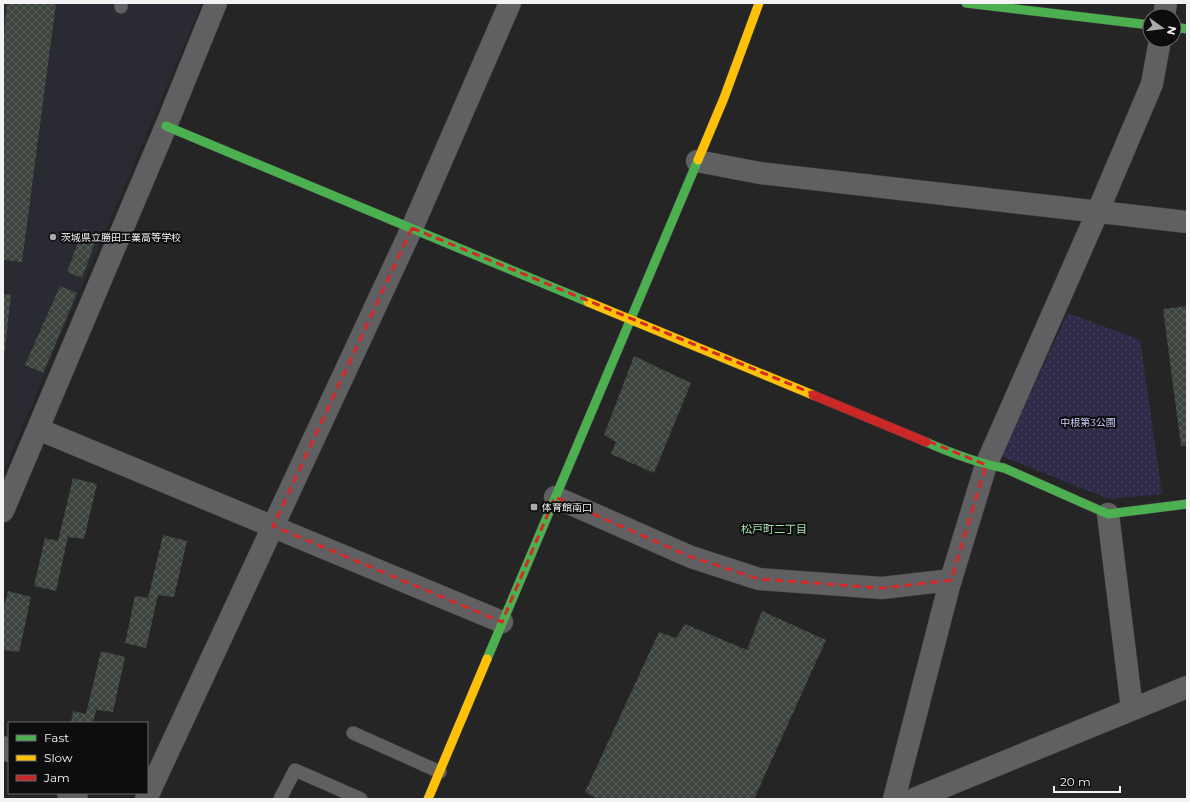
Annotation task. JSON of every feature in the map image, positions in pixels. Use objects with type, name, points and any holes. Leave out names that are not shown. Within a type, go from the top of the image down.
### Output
[{"type":"street","points":[[3,511],[166,126],[216,3]]},
{"type":"street","points":[[146,799],[412,228],[510,3]]},
{"type":"street","points":[[428,799],[698,161],[724,98],[759,3]]},
{"type":"street","points":[[966,3],[1142,23]]},
{"type":"street","points":[[894,799],[951,580],[986,465],[1098,211],[1152,84],[1159,48]]},
{"type":"street","points":[[166,126],[964,458],[986,465],[1004,468],[1108,514],[1187,504]]},
{"type":"street","points":[[698,161],[760,173],[1187,222]]},
{"type":"street","points":[[38,429],[502,622]]},
{"type":"street","points":[[555,497],[691,557],[759,579],[882,588],[951,580]]},
{"type":"street","points":[[1108,514],[1132,709]]},
{"type":"street","points":[[914,799],[1187,687]]},
{"type":"lane","points":[[353,733],[440,772]]},
{"type":"lane","points":[[280,799],[295,770],[361,799]]},
{"type":"highlighted area","points":[[412,228],[986,465],[951,580],[882,588],[759,579],[691,557],[555,497],[502,622],[273,526]]},
{"type":"shaded area","name":"茨城県立勝田工業高等学校","points":[[3,3],[202,3],[3,472]]},
{"type":"green space","name":"中根第3公園","points":[[1068,313],[1140,340],[1162,494],[1109,499],[1001,456]]},
{"type":"building","points":[[7,3],[56,3],[22,262],[3,260],[3,45]]},
{"type":"building","points":[[83,229],[98,234],[82,278],[67,272]]},
{"type":"building","points":[[60,286],[77,293],[43,373],[25,365]]},
{"type":"building","points":[[3,294],[11,295],[4,357],[3,357]]},
{"type":"building","points":[[1187,306],[1187,446],[1181,446],[1163,309]]},
{"type":"building","points":[[634,356],[691,383],[654,473],[611,454],[616,442],[604,435]]},
{"type":"building","points":[[73,478],[97,484],[84,539],[68,537],[56,591],[34,586],[45,538],[58,541]]},
{"type":"building","points":[[163,535],[187,541],[174,597],[158,595],[146,648],[125,643],[135,596],[148,598]]},
{"type":"building","points":[[8,591],[31,597],[19,652],[3,650],[3,610]]},
{"type":"building","points":[[762,611],[826,640],[754,799],[598,799],[585,792],[659,632],[676,638],[685,624],[747,650]]},
{"type":"building","points":[[101,651],[125,657],[113,712],[96,710],[93,722],[71,722],[73,711],[86,714]]},
{"type":"traffic: fast","points":[[966,3],[1142,24]]},
{"type":"traffic: fast","points":[[1182,28],[1187,29]]},
{"type":"traffic: fast","points":[[166,126],[588,302]]},
{"type":"traffic: fast","points":[[487,659],[698,160]]},
{"type":"traffic: fast","points":[[926,442],[964,457],[1004,468],[1108,514],[1187,504]]},
{"type":"traffic: slow","points":[[698,160],[724,98],[759,3]]},
{"type":"traffic: slow","points":[[588,302],[813,395]]},
{"type":"traffic: slow","points":[[428,799],[487,659]]},
{"type":"traffic: jam","points":[[813,395],[926,442]]},
{"type":"place","name":"茨城県立勝田工業高等学校","points":[[53,237]]},
{"type":"place","name":"体育館南口","points":[[534,507]]},
{"type":"district","name":"松戸町二丁目","points":[[774,529]]}]
